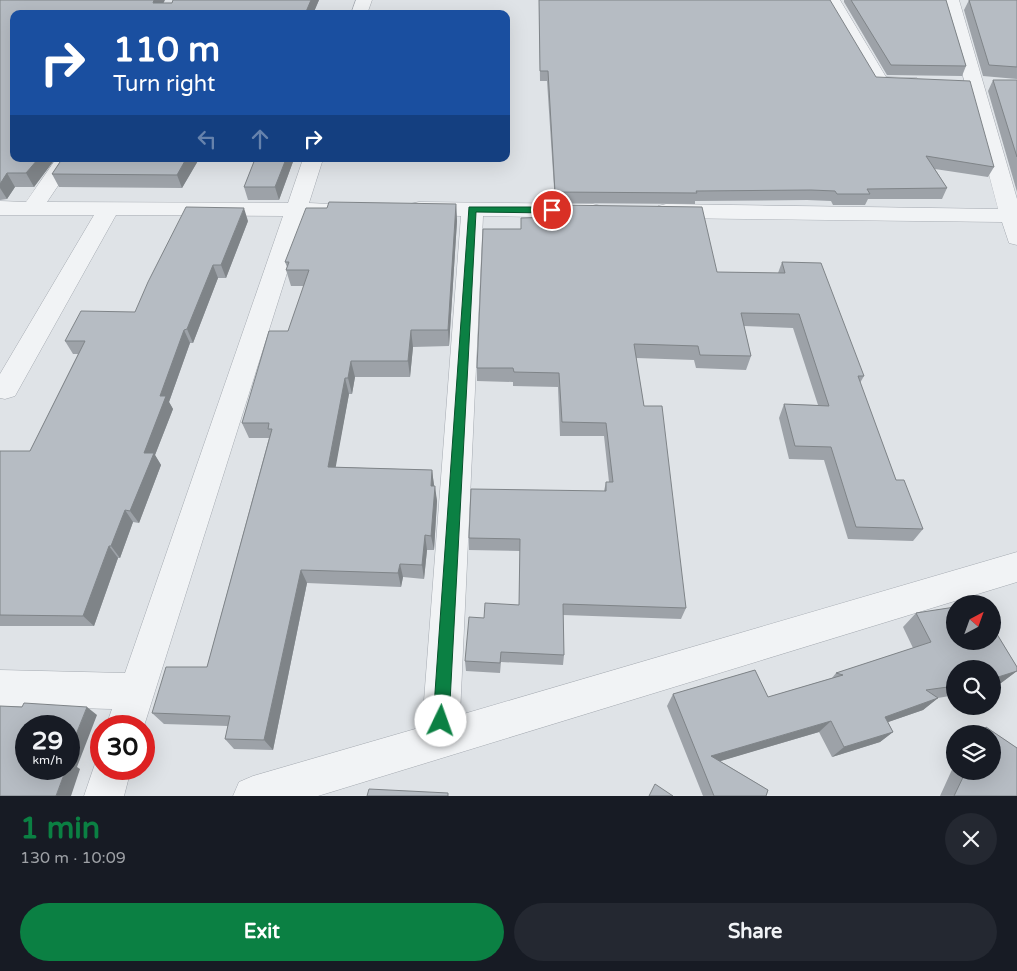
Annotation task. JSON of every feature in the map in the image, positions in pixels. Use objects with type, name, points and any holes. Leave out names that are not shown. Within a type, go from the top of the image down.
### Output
[{"type":"street","points":[[832,0],[880,82],[927,82]]},
{"type":"street","points":[[951,0],[973,83],[1014,216],[1017,238]]},
{"type":"street","points":[[32,208],[64,162]]},
{"type":"street","points":[[128,715],[312,162]]},
{"type":"street","points":[[0,208],[365,210]]},
{"type":"street","points":[[5,389],[109,209]]},
{"type":"street","points":[[440,740],[472,209]]},
{"type":"street","points":[[394,210],[612,211]]},
{"type":"street","points":[[642,211],[1014,216]]},
{"type":"street","points":[[253,796],[1017,567]]},
{"type":"street","points":[[0,688],[135,691]]},
{"type":"street","points":[[104,796],[109,780]]},
{"type":"building","points":[[0,0],[154,0],[153,3],[172,3],[173,0],[311,0],[307,10],[10,10],[10,162],[35,162],[26,173],[7,173],[0,184]]},
{"type":"building","points":[[539,0],[830,0],[876,77],[970,81],[994,167],[926,156],[947,188],[867,189],[870,194],[837,194],[835,191],[811,190],[696,191],[697,193],[555,192],[548,71],[540,71]]},
{"type":"building","points":[[851,0],[946,0],[966,66],[891,65]]},
{"type":"building","points":[[969,0],[1017,0],[1017,67],[989,65]]},
{"type":"building","points":[[993,80],[1017,80],[1017,157]]},
{"type":"building","points":[[60,162],[184,162],[177,175],[52,174]]},
{"type":"building","points":[[254,162],[285,162],[275,187],[244,187]]},
{"type":"building","points":[[329,202],[456,204],[448,330],[411,330],[408,361],[351,361],[348,378],[345,378],[328,467],[432,470],[431,486],[435,486],[431,536],[425,535],[422,565],[400,564],[398,573],[301,570],[264,740],[225,739],[230,716],[152,713],[166,667],[207,667],[272,429],[268,429],[269,423],[242,423],[269,331],[288,331],[309,270],[286,270],[289,262],[285,262],[306,208],[327,208]]},
{"type":"building","points":[[556,205],[702,207],[717,272],[785,273],[782,262],[821,263],[864,376],[858,376],[896,480],[904,480],[923,529],[856,527],[831,447],[795,446],[784,404],[829,406],[799,314],[741,313],[751,356],[700,355],[698,346],[634,344],[644,406],[662,406],[686,608],[563,604],[564,655],[501,652],[500,663],[465,661],[469,617],[484,618],[485,603],[519,605],[520,539],[469,538],[471,489],[606,491],[606,482],[613,482],[606,423],[562,422],[559,373],[514,372],[513,368],[477,368],[483,229],[521,229],[521,218],[556,217]]},
{"type":"building","points":[[186,207],[244,208],[221,265],[213,265],[187,329],[184,330],[160,396],[166,396],[144,453],[154,453],[130,511],[125,510],[111,546],[109,546],[83,616],[0,615],[0,451],[30,451],[85,341],[65,341],[81,311],[135,312]]},
{"type":"building","points":[[946,608],[946,650],[1001,650],[1001,641],[1017,667],[1017,671],[1001,676],[1001,660],[946,660],[946,687],[926,690],[938,698],[885,717],[893,732],[844,747],[831,721],[711,756],[768,790],[766,796],[714,796],[673,694],[755,670],[768,697],[843,675],[836,673],[931,642],[916,613]]},
{"type":"building","points":[[24,703],[87,707],[80,724],[80,715],[15,715],[15,780],[62,780],[56,796],[0,796],[0,706],[22,707]]},
{"type":"building","points":[[1001,737],[1017,748],[1017,796],[954,796],[962,780],[1001,780]]},
{"type":"building","points":[[655,784],[673,796],[649,796]]},
{"type":"building","points":[[369,789],[448,793],[448,796],[367,796]]},
{"type":"route","points":[[441,721],[472,209],[552,210]]}]
